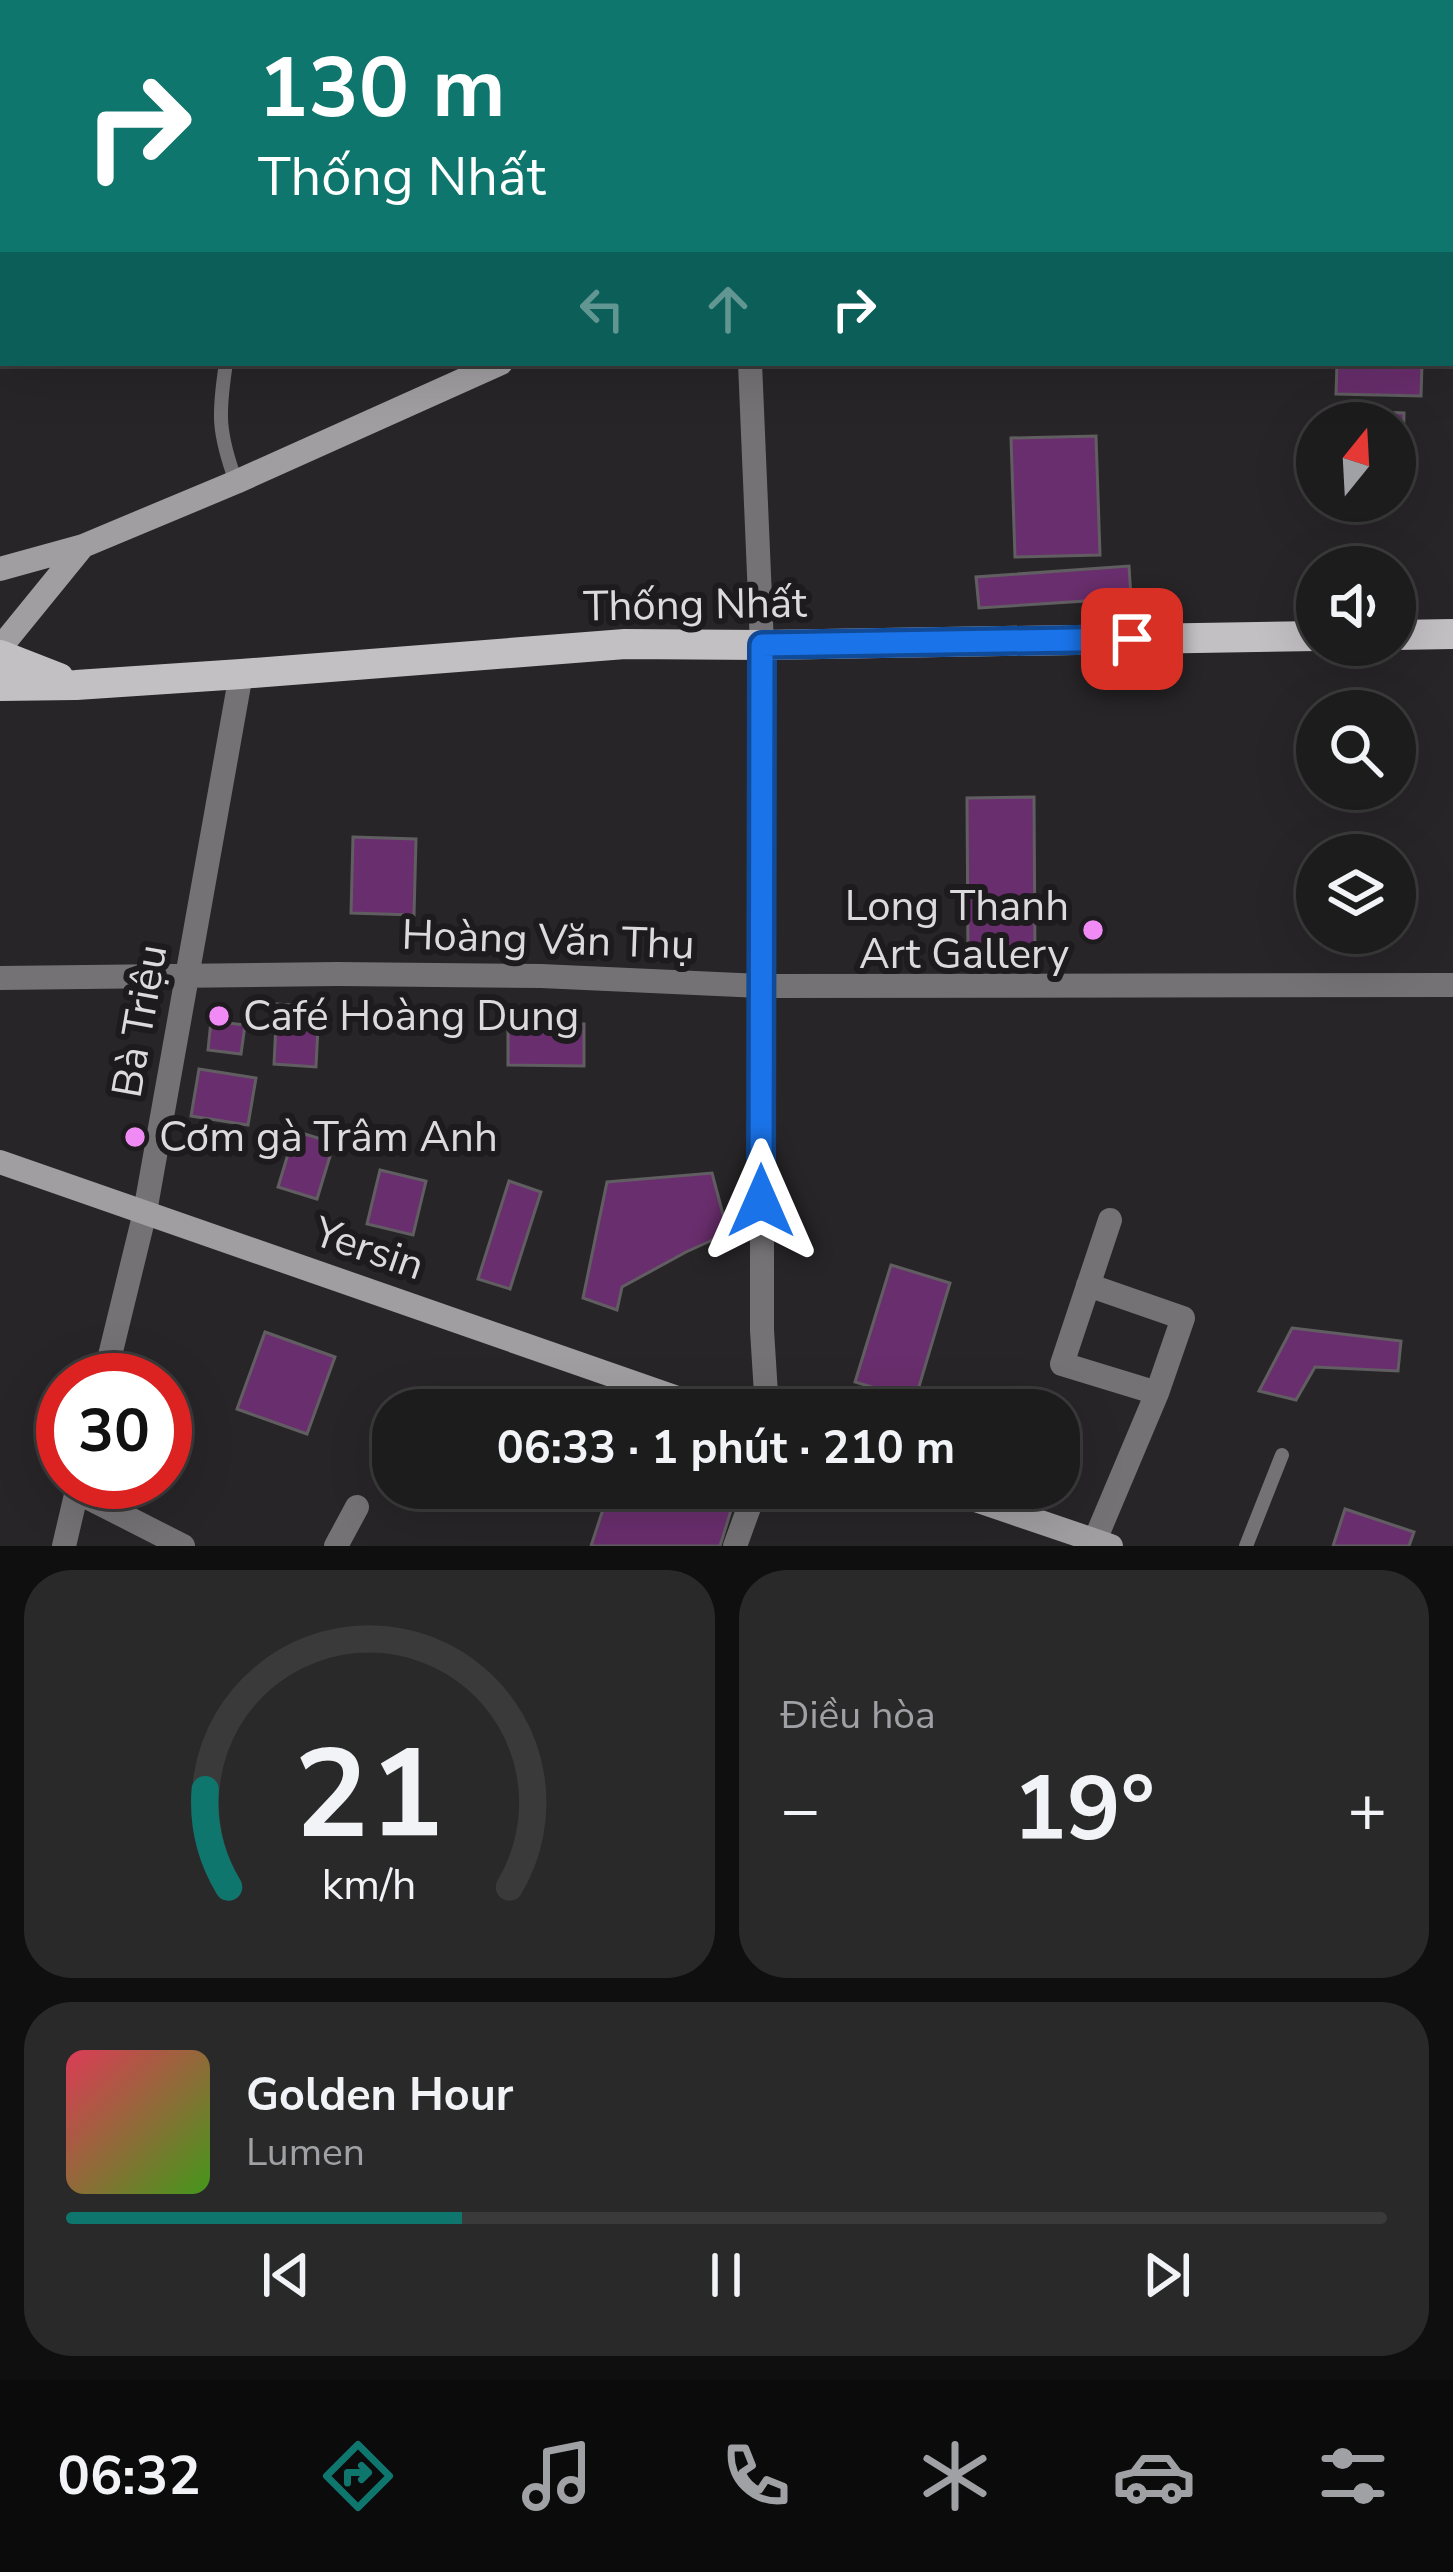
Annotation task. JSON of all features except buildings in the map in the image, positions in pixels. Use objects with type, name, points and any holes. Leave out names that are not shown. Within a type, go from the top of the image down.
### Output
[{"type":"main road","points":[[1416,634],[1453,634]]},
{"type":"main road","name":"Thống Nhất","points":[[0,686],[241,674],[625,644],[1296,636]]},
{"type":"main road","name":"Thống Nhất","points":[[0,651],[76,685]]},
{"type":"street","points":[[0,569],[83,546],[494,366]]},
{"type":"street","points":[[750,366],[762,645],[760,986],[766,1389]]},
{"type":"street","points":[[0,651],[83,546]]},
{"type":"street","name":"Bà Triệu","points":[[111,1353],[145,1212],[241,674]]},
{"type":"street","name":"Hoàng Văn Thụ","points":[[0,978],[188,974],[541,976],[760,986],[1453,985]]},
{"type":"street","name":"Yersin","points":[[0,1162],[652,1389]]},
{"type":"street","points":[[1110,1220],[1062,1364],[1157,1393]]},
{"type":"street","points":[[1002,1509],[1103,1543],[1183,1318],[1088,1285]]},
{"type":"street","points":[[336,1546],[357,1507]]},
{"type":"street","points":[[64,1546],[73,1509]]},
{"type":"street","points":[[117,1509],[183,1546]]},
{"type":"street","points":[[735,1546],[748,1509]]},
{"type":"lane","points":[[226,366],[219,420],[236,482]]},
{"type":"lane","points":[[1246,1546],[1282,1455]]},
{"type":"place","name":"Long Thanh Art Gallery","points":[[1093,930]]},
{"type":"place","name":"Café Hoàng Dung","points":[[219,1016]]},
{"type":"place","name":"Cơm gà Trâm Anh","points":[[135,1137]]},
{"type":"route","points":[[761,1201],[762,645],[1132,639]]}]
